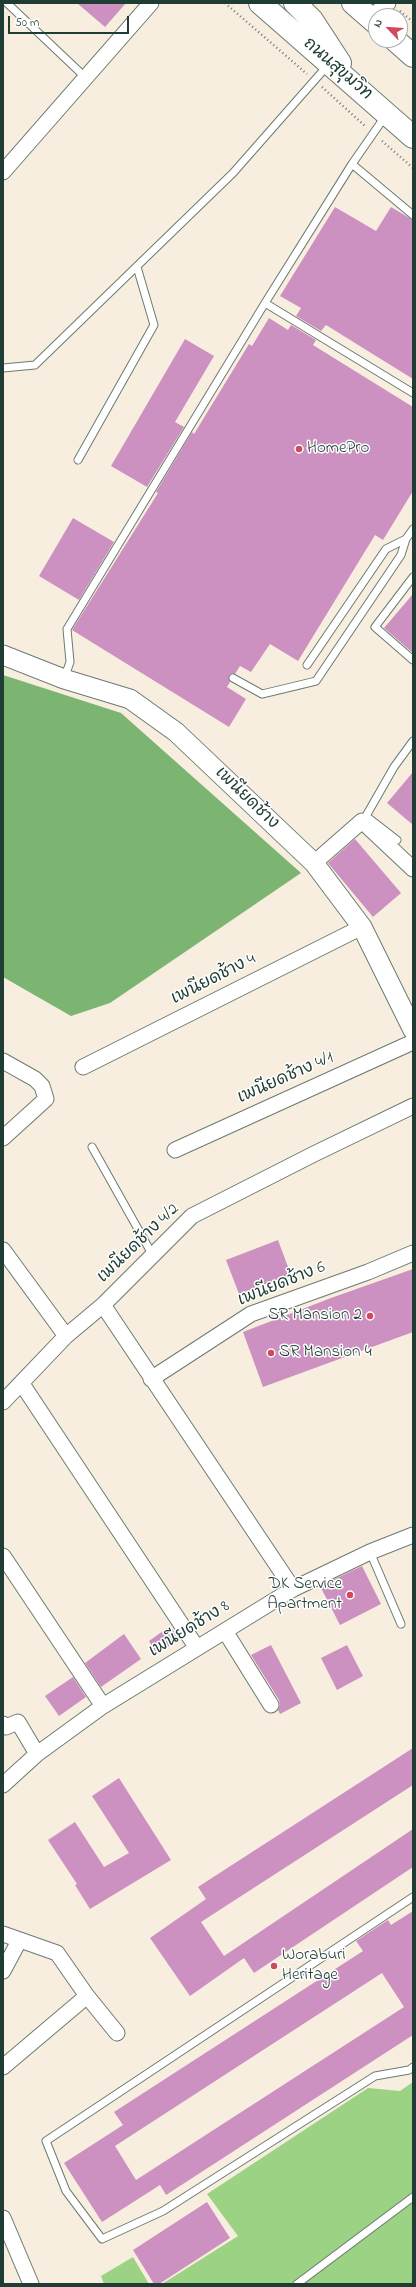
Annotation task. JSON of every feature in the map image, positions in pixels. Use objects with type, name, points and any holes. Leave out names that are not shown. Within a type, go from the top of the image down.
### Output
[{"type":"highway","name":"ถนนสุขุมวิท","points":[[260,3],[413,137]]},
{"type":"highway","points":[[295,3],[312,20],[334,55],[364,94]]},
{"type":"highway","points":[[353,3],[368,16]]},
{"type":"highway","points":[[404,48],[413,56]]},
{"type":"street","points":[[3,172],[151,3]]},
{"type":"street","name":"เพนียดช้าง","points":[[3,655],[64,679],[130,699],[176,732],[314,863],[362,927],[413,1030]]},
{"type":"street","points":[[314,863],[362,822],[413,869]]},
{"type":"street","name":"เพนียดช้าง 4","points":[[83,1068],[362,927]]},
{"type":"street","name":"เพนียดช้าง 4/1","points":[[175,1150],[413,1042]]},
{"type":"street","points":[[3,1061],[35,1079],[42,1086],[46,1099],[3,1138]]},
{"type":"street","name":"เพนียดช้าง 4/2","points":[[3,1402],[22,1384],[66,1336],[103,1305],[152,1254],[192,1216],[413,1106]]},
{"type":"street","points":[[3,1250],[66,1336]]},
{"type":"street","name":"เพนียดช้าง 6","points":[[152,1379],[251,1314],[368,1272],[413,1253]]},
{"type":"street","points":[[103,1305],[293,1589]]},
{"type":"street","points":[[22,1384],[197,1648]]},
{"type":"street","name":"เพนียดช้าง 8","points":[[4,1782],[37,1754],[103,1706],[293,1589],[370,1552],[413,1535]]},
{"type":"street","points":[[3,1556],[103,1706]]},
{"type":"street","points":[[225,1631],[271,1705]]},
{"type":"street","points":[[3,1724],[6,1727],[18,1722],[37,1754]]},
{"type":"street","points":[[3,1934],[19,1941],[57,1953],[87,1996],[117,2033]]},
{"type":"street","points":[[3,1971],[19,1941]]},
{"type":"street","points":[[3,2067],[87,1996]]},
{"type":"street","points":[[3,2218],[31,2284]]},
{"type":"lane","points":[[7,3],[85,77]]},
{"type":"lane","points":[[3,368],[35,364],[233,173],[329,64]]},
{"type":"lane","points":[[64,679],[70,662],[67,629],[265,303],[352,164],[387,114]]},
{"type":"lane","points":[[352,164],[413,214]]},
{"type":"lane","points":[[78,460],[154,325],[137,267]]},
{"type":"lane","points":[[265,303],[413,393]]},
{"type":"lane","points":[[233,678],[262,694],[316,681],[401,555],[406,539],[413,529]]},
{"type":"lane","points":[[307,665],[386,549],[406,539]]},
{"type":"lane","points":[[413,577],[375,627],[413,660]]},
{"type":"lane","points":[[397,840],[366,816],[394,767],[413,741]]},
{"type":"lane","points":[[92,1147],[152,1254]]},
{"type":"lane","points":[[370,1552],[401,1624]]},
{"type":"lane","points":[[413,1897],[46,2141],[66,2191],[102,2239],[163,2211],[375,2076],[409,2070],[413,2067]]},
{"type":"lane","points":[[297,2284],[413,2197]]},
{"type":"path","points":[[392,5],[413,22]]},
{"type":"green space","points":[[3,675],[121,713],[301,873],[110,1003],[71,1016],[3,977]]},
{"type":"green space","points":[[413,2082],[413,2284],[162,2284],[238,2236],[207,2194],[368,2088],[400,2091]]},
{"type":"green space","points":[[133,2257],[149,2284],[104,2284],[101,2276]]},
{"type":"building","points":[[77,3],[126,3],[105,27]]},
{"type":"building","points":[[335,207],[376,231],[391,207],[413,220],[413,379],[326,325],[321,331],[296,316],[301,308],[280,296]]},
{"type":"building","name":"HomePro","points":[[269,318],[288,330],[291,325],[316,340],[313,345],[413,407],[413,491],[383,540],[375,535],[298,661],[270,644],[251,672],[240,666],[235,674],[229,675],[230,682],[227,687],[246,699],[229,727],[72,630],[158,493],[156,492],[192,432],[194,434],[249,344],[252,346]]},
{"type":"building","points":[[185,339],[214,356],[175,422],[184,427],[147,487],[111,466]]},
{"type":"building","points":[[73,518],[114,542],[79,600],[39,576]]},
{"type":"building","points":[[413,594],[413,653],[384,628]]},
{"type":"building","points":[[413,772],[413,825],[387,803]]},
{"type":"building","points":[[355,839],[401,893],[373,917],[328,863]]},
{"type":"building","points":[[278,1240],[291,1275],[239,1294],[226,1260]]},
{"type":"building","points":[[413,1269],[413,1332],[263,1387],[243,1332],[331,1298]]},
{"type":"building","name":"DK Service Apartment","points":[[362,1566],[381,1604],[340,1625],[320,1586]]},
{"type":"building","points":[[170,1626],[179,1639],[157,1654],[149,1641]]},
{"type":"building","points":[[124,1634],[141,1659],[101,1687],[85,1663]]},
{"type":"building","points":[[271,1645],[301,1703],[280,1714],[278,1710],[280,1705],[279,1700],[251,1655]]},
{"type":"building","points":[[347,1645],[363,1676],[337,1690],[321,1658]]},
{"type":"building","points":[[73,1677],[86,1697],[59,1716],[45,1696]]},
{"type":"building","points":[[413,1748],[413,1785],[201,1922],[224,1956],[413,1829],[413,1867],[254,1973],[244,1958],[190,1996],[150,1938],[206,1899],[198,1887]]},
{"type":"building","points":[[119,1778],[171,1860],[90,1909],[75,1885],[77,1884],[48,1840],[75,1822],[104,1867],[129,1853],[92,1796]]},
{"type":"building","points":[[413,1911],[413,2035],[166,2195],[160,2185],[102,2222],[64,2163],[123,2125],[114,2112],[363,1951],[356,1941],[388,1920],[391,1925]],"holes":[[[382,1973],[404,2007],[136,2180],[115,2146]]]},
{"type":"building","points":[[207,2202],[230,2238],[159,2284],[154,2284],[133,2250]]},
{"type":"place","name":"HomePro","points":[[299,449]]},
{"type":"place","name":"SR Mansion 2","points":[[370,1316]]},
{"type":"place","name":"SR Mansion 4","points":[[271,1353]]},
{"type":"place","name":"DK Service Apartment","points":[[350,1595]]},
{"type":"place","name":"Woraburi Heritage","points":[[274,1966]]}]
